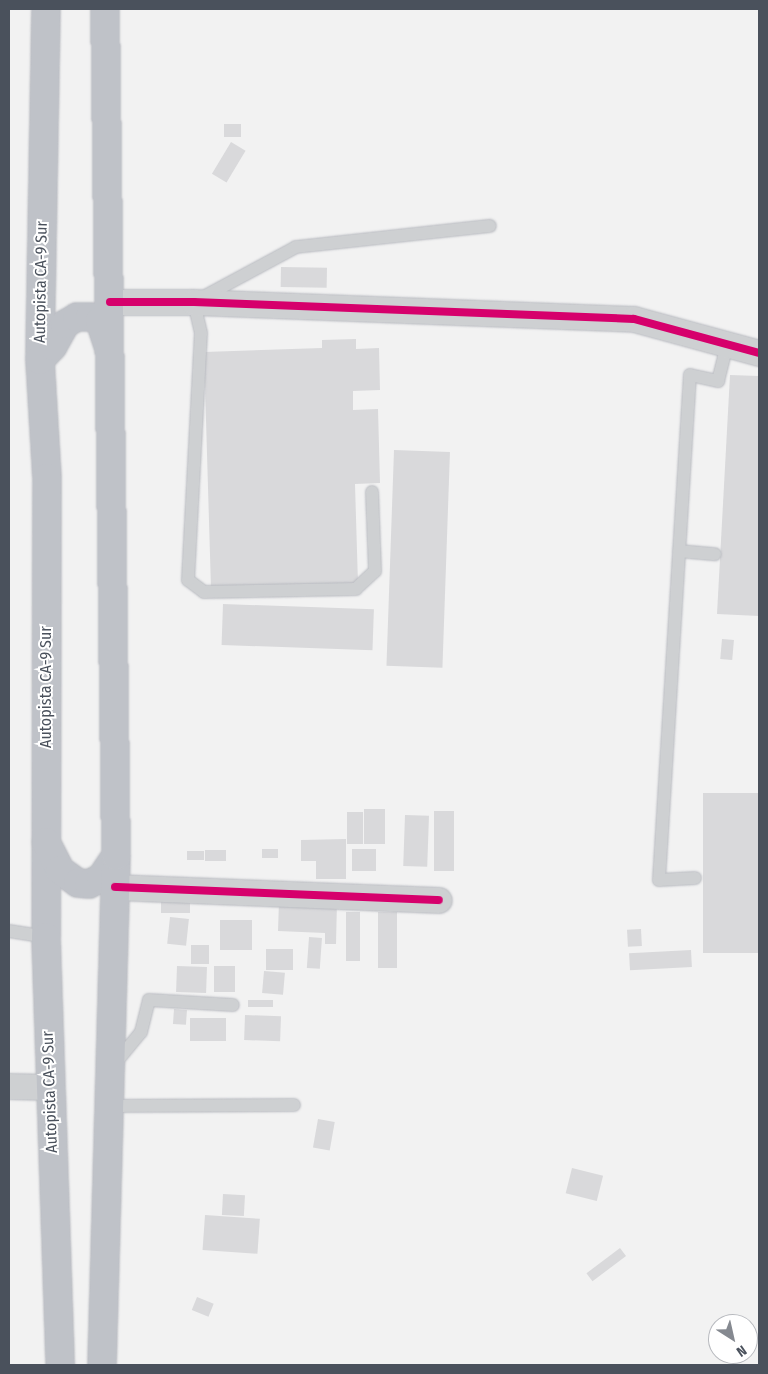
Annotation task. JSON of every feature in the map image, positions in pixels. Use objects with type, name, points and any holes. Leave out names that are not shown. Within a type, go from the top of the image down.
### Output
[{"type":"highway","name":"Autopista CA-9 Sur","points":[[46,9],[40,360],[46,478],[45,840],[49,1087],[60,1365]]},
{"type":"highway","points":[[102,1365],[111,1106],[116,856],[111,355],[105,9]]},
{"type":"highway","points":[[40,360],[53,346],[65,324],[82,316],[100,322],[111,355]]},
{"type":"highway","points":[[45,840],[60,870],[78,883],[89,884],[101,878],[116,856]]},
{"type":"street","points":[[110,302],[194,302],[634,319],[759,353]]},
{"type":"street","points":[[115,887],[439,900]]},
{"type":"street","points":[[9,1086],[49,1087]]},
{"type":"lane","points":[[372,492],[375,571],[356,589],[204,592],[188,580],[201,333],[194,302],[296,247],[490,226]]},
{"type":"lane","points":[[695,878],[659,880],[690,375],[718,381],[727,344]]},
{"type":"lane","points":[[679,551],[715,554]]},
{"type":"lane","points":[[9,930],[46,936]]},
{"type":"lane","points":[[112,1068],[141,1032],[149,1000],[233,1005]]},
{"type":"lane","points":[[111,1106],[294,1105]]},
{"type":"building","points":[[224,124],[241,124],[241,137],[224,137]]},
{"type":"building","points":[[231,142],[246,151],[227,182],[212,174]]},
{"type":"building","points":[[281,267],[327,268],[327,288],[281,287]]},
{"type":"building","points":[[356,339],[356,349],[379,348],[380,390],[353,391],[353,410],[378,409],[380,483],[355,484],[358,584],[211,589],[204,352],[322,348],[322,340]]},
{"type":"building","points":[[730,375],[759,376],[759,616],[717,614]]},
{"type":"building","points":[[394,450],[450,452],[442,668],[386,666]]},
{"type":"building","points":[[223,604],[374,609],[372,650],[222,645]]},
{"type":"building","points":[[722,639],[734,640],[732,660],[720,659]]},
{"type":"building","points":[[703,793],[759,793],[759,953],[703,953]]},
{"type":"building","points":[[364,809],[385,809],[385,844],[364,844]]},
{"type":"building","points":[[434,811],[454,811],[454,871],[434,871]]},
{"type":"building","points":[[347,812],[363,812],[363,844],[347,844]]},
{"type":"building","points":[[405,815],[429,816],[427,867],[403,866]]},
{"type":"building","points":[[346,839],[346,879],[316,879],[316,861],[301,861],[301,840]]},
{"type":"building","points":[[262,849],[278,849],[278,858],[262,858]]},
{"type":"building","points":[[352,849],[376,849],[376,871],[352,871]]},
{"type":"building","points":[[205,850],[226,850],[226,861],[205,861]]},
{"type":"building","points":[[187,851],[204,851],[204,860],[187,860]]},
{"type":"building","points":[[161,893],[190,893],[190,913],[161,913]]},
{"type":"building","points":[[279,901],[337,902],[336,944],[325,944],[325,933],[278,931]]},
{"type":"building","points":[[346,912],[360,912],[360,961],[346,961]]},
{"type":"building","points":[[378,912],[397,912],[397,968],[378,968]]},
{"type":"building","points":[[170,917],[189,919],[186,946],[167,944]]},
{"type":"building","points":[[220,920],[252,920],[252,950],[220,950]]},
{"type":"building","points":[[641,929],[642,946],[628,947],[627,930]]},
{"type":"building","points":[[309,937],[322,938],[320,969],[307,968]]},
{"type":"building","points":[[191,945],[209,945],[209,964],[191,964]]},
{"type":"building","points":[[266,949],[293,949],[293,970],[266,970]]},
{"type":"building","points":[[691,950],[692,967],[630,970],[629,953]]},
{"type":"building","points":[[177,966],[207,967],[206,993],[176,992]]},
{"type":"building","points":[[214,966],[235,966],[235,992],[214,992]]},
{"type":"building","points":[[264,971],[285,973],[283,995],[262,993]]},
{"type":"building","points":[[248,1000],[273,1000],[273,1007],[248,1007]]},
{"type":"building","points":[[174,1009],[187,1010],[186,1025],[173,1024]]},
{"type":"building","points":[[245,1015],[281,1016],[280,1041],[244,1040]]},
{"type":"building","points":[[190,1018],[226,1018],[226,1041],[190,1041]]},
{"type":"building","points":[[318,1119],[335,1122],[330,1151],[313,1148]]},
{"type":"building","points":[[572,1168],[603,1176],[597,1201],[566,1193]]},
{"type":"building","points":[[223,1194],[245,1195],[244,1216],[222,1215]]},
{"type":"building","points":[[205,1215],[260,1219],[257,1254],[203,1250]]},
{"type":"building","points":[[620,1248],[626,1256],[592,1281],[586,1273]]},
{"type":"building","points":[[197,1297],[214,1304],[208,1317],[192,1310]]},
{"type":"cycle path","points":[[110,302],[194,302],[634,319],[759,353]]},
{"type":"cycle path","points":[[115,887],[439,900]]}]
